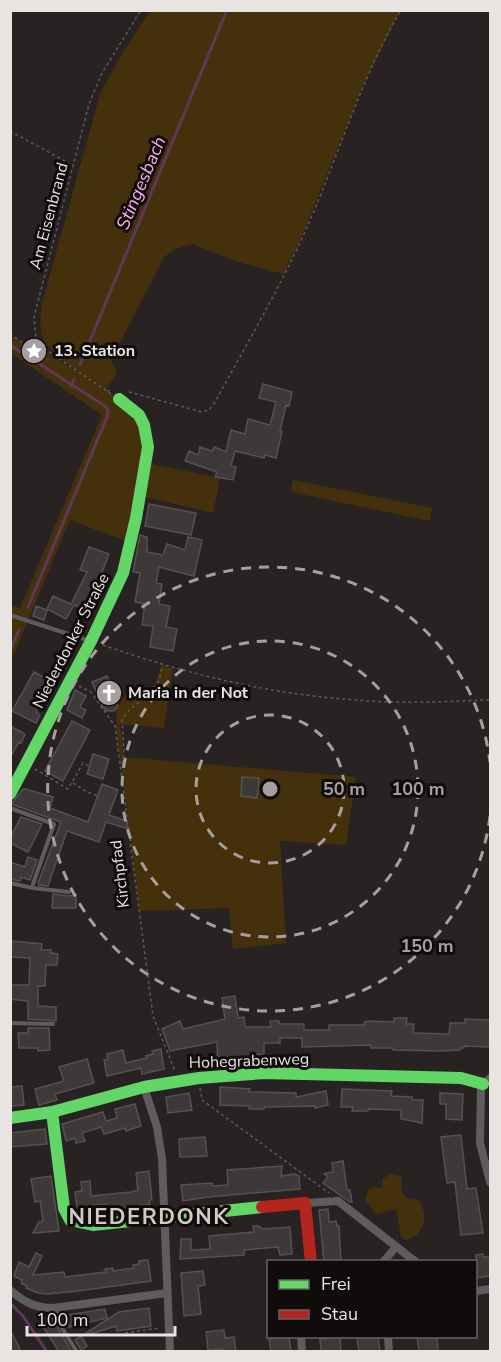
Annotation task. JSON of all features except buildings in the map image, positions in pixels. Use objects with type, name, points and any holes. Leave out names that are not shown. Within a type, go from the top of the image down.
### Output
[{"type":"street","name":"Niederdonker Straße","points":[[10,794],[91,641],[123,573],[148,447],[144,425],[122,394]]},
{"type":"street","name":"Hohegrabenweg","points":[[10,1118],[52,1112],[144,1087],[199,1078],[264,1073],[460,1078],[487,1081]]},
{"type":"street","points":[[487,1081],[481,1090],[480,1143],[490,1182]]},
{"type":"street","points":[[144,1087],[159,1138],[165,1216],[166,1293],[170,1352]]},
{"type":"street","points":[[52,1112],[64,1208],[70,1220],[93,1225],[165,1216],[338,1201],[413,1260]]},
{"type":"street","points":[[306,1203],[311,1260]]},
{"type":"street","points":[[385,1260],[396,1247]]},
{"type":"street","points":[[10,1290],[39,1308],[56,1308],[166,1293]]},
{"type":"lane","points":[[10,615],[91,641]]},
{"type":"lane","points":[[10,808],[54,824],[33,884]]},
{"type":"lane","points":[[10,883],[69,892]]},
{"type":"lane","points":[[10,1023],[53,1024]]},
{"type":"lane","points":[[56,1308],[62,1328],[77,1352]]},
{"type":"path","name":"Am Eisenbrand","points":[[36,338],[34,326],[36,308],[95,87],[141,10]]},
{"type":"path","points":[[10,334],[23,343],[36,338],[50,354],[106,391],[202,412],[209,410],[264,314],[303,236],[364,85],[401,10]]},
{"type":"path","points":[[10,131],[73,165]]},
{"type":"path","points":[[106,391],[122,394]]},
{"type":"path","points":[[91,641],[162,665],[236,685],[356,700],[490,700]]},
{"type":"path","points":[[121,764],[124,756],[122,720],[157,686],[161,677],[162,665]]},
{"type":"path","name":"Kirchpfad","points":[[69,681],[91,692],[116,726],[153,1016],[179,1080]]},
{"type":"path","points":[[26,764],[68,789],[83,763],[89,766]]},
{"type":"path","points":[[72,782],[98,796]]},
{"type":"path","points":[[199,1078],[202,1100],[332,1195],[332,1201]]},
{"type":"path","points":[[125,1333],[169,1328]]},
{"type":"shaded area","points":[[150,11],[400,11],[363,85],[302,236],[283,274],[235,261],[193,244],[175,249],[164,257],[111,360],[117,373],[106,390],[70,366],[46,344],[41,329],[41,307],[101,91]]},
{"type":"shaded area","points":[[11,335],[23,344],[36,339],[41,347],[50,354],[130,407],[146,438],[129,542],[70,520],[11,661],[11,606],[20,608],[102,415],[11,353]]},
{"type":"shaded area","points":[[147,463],[220,478],[213,513],[141,496]]},
{"type":"shaded area","points":[[293,480],[432,508],[430,521],[291,492]]},
{"type":"shaded area","points":[[162,665],[173,669],[164,728],[120,724],[123,756],[120,755],[116,723],[118,707],[128,695],[136,697],[155,684]]},
{"type":"shaded area","points":[[120,757],[356,777],[346,845],[280,841],[286,943],[233,949],[229,908],[140,911]]},
{"type":"shaded area","points":[[391,1174],[401,1176],[402,1191],[406,1198],[418,1200],[424,1212],[421,1230],[412,1238],[405,1240],[401,1236],[396,1209],[376,1214],[365,1200],[368,1190],[374,1187],[383,1188],[382,1179]]},
{"type":"waterway","name":"Stingesbach","points":[[80,365],[227,10]]},
{"type":"waterway","name":"Stingesbach","points":[[10,345],[108,410],[28,607]]},
{"type":"waterway","name":"Stingesbach","points":[[71,386],[74,379]]},
{"type":"waterway","name":"Stingesbach","points":[[10,650],[19,630]]},
{"type":"waterway","name":"Stingesbach","points":[[11,1304],[23,1316],[47,1352]]},
{"type":"traffic: fast","points":[[10,794],[91,641],[123,573],[136,518],[148,447],[144,425],[139,415],[119,399]]},
{"type":"traffic: fast","points":[[10,1118],[52,1112],[144,1087],[199,1078],[264,1073],[461,1078],[483,1084]]},
{"type":"traffic: fast","points":[[52,1112],[64,1208],[70,1220],[93,1225],[262,1207]]},
{"type":"traffic: jam","points":[[262,1207],[305,1203],[311,1260]]},
{"type":"place","name":"13. Station","points":[[34,351]]},
{"type":"place","name":"Maria in der Not","points":[[109,693]]},
{"type":"district","name":"NIEDERDONK","points":[[149,1217]]}]
